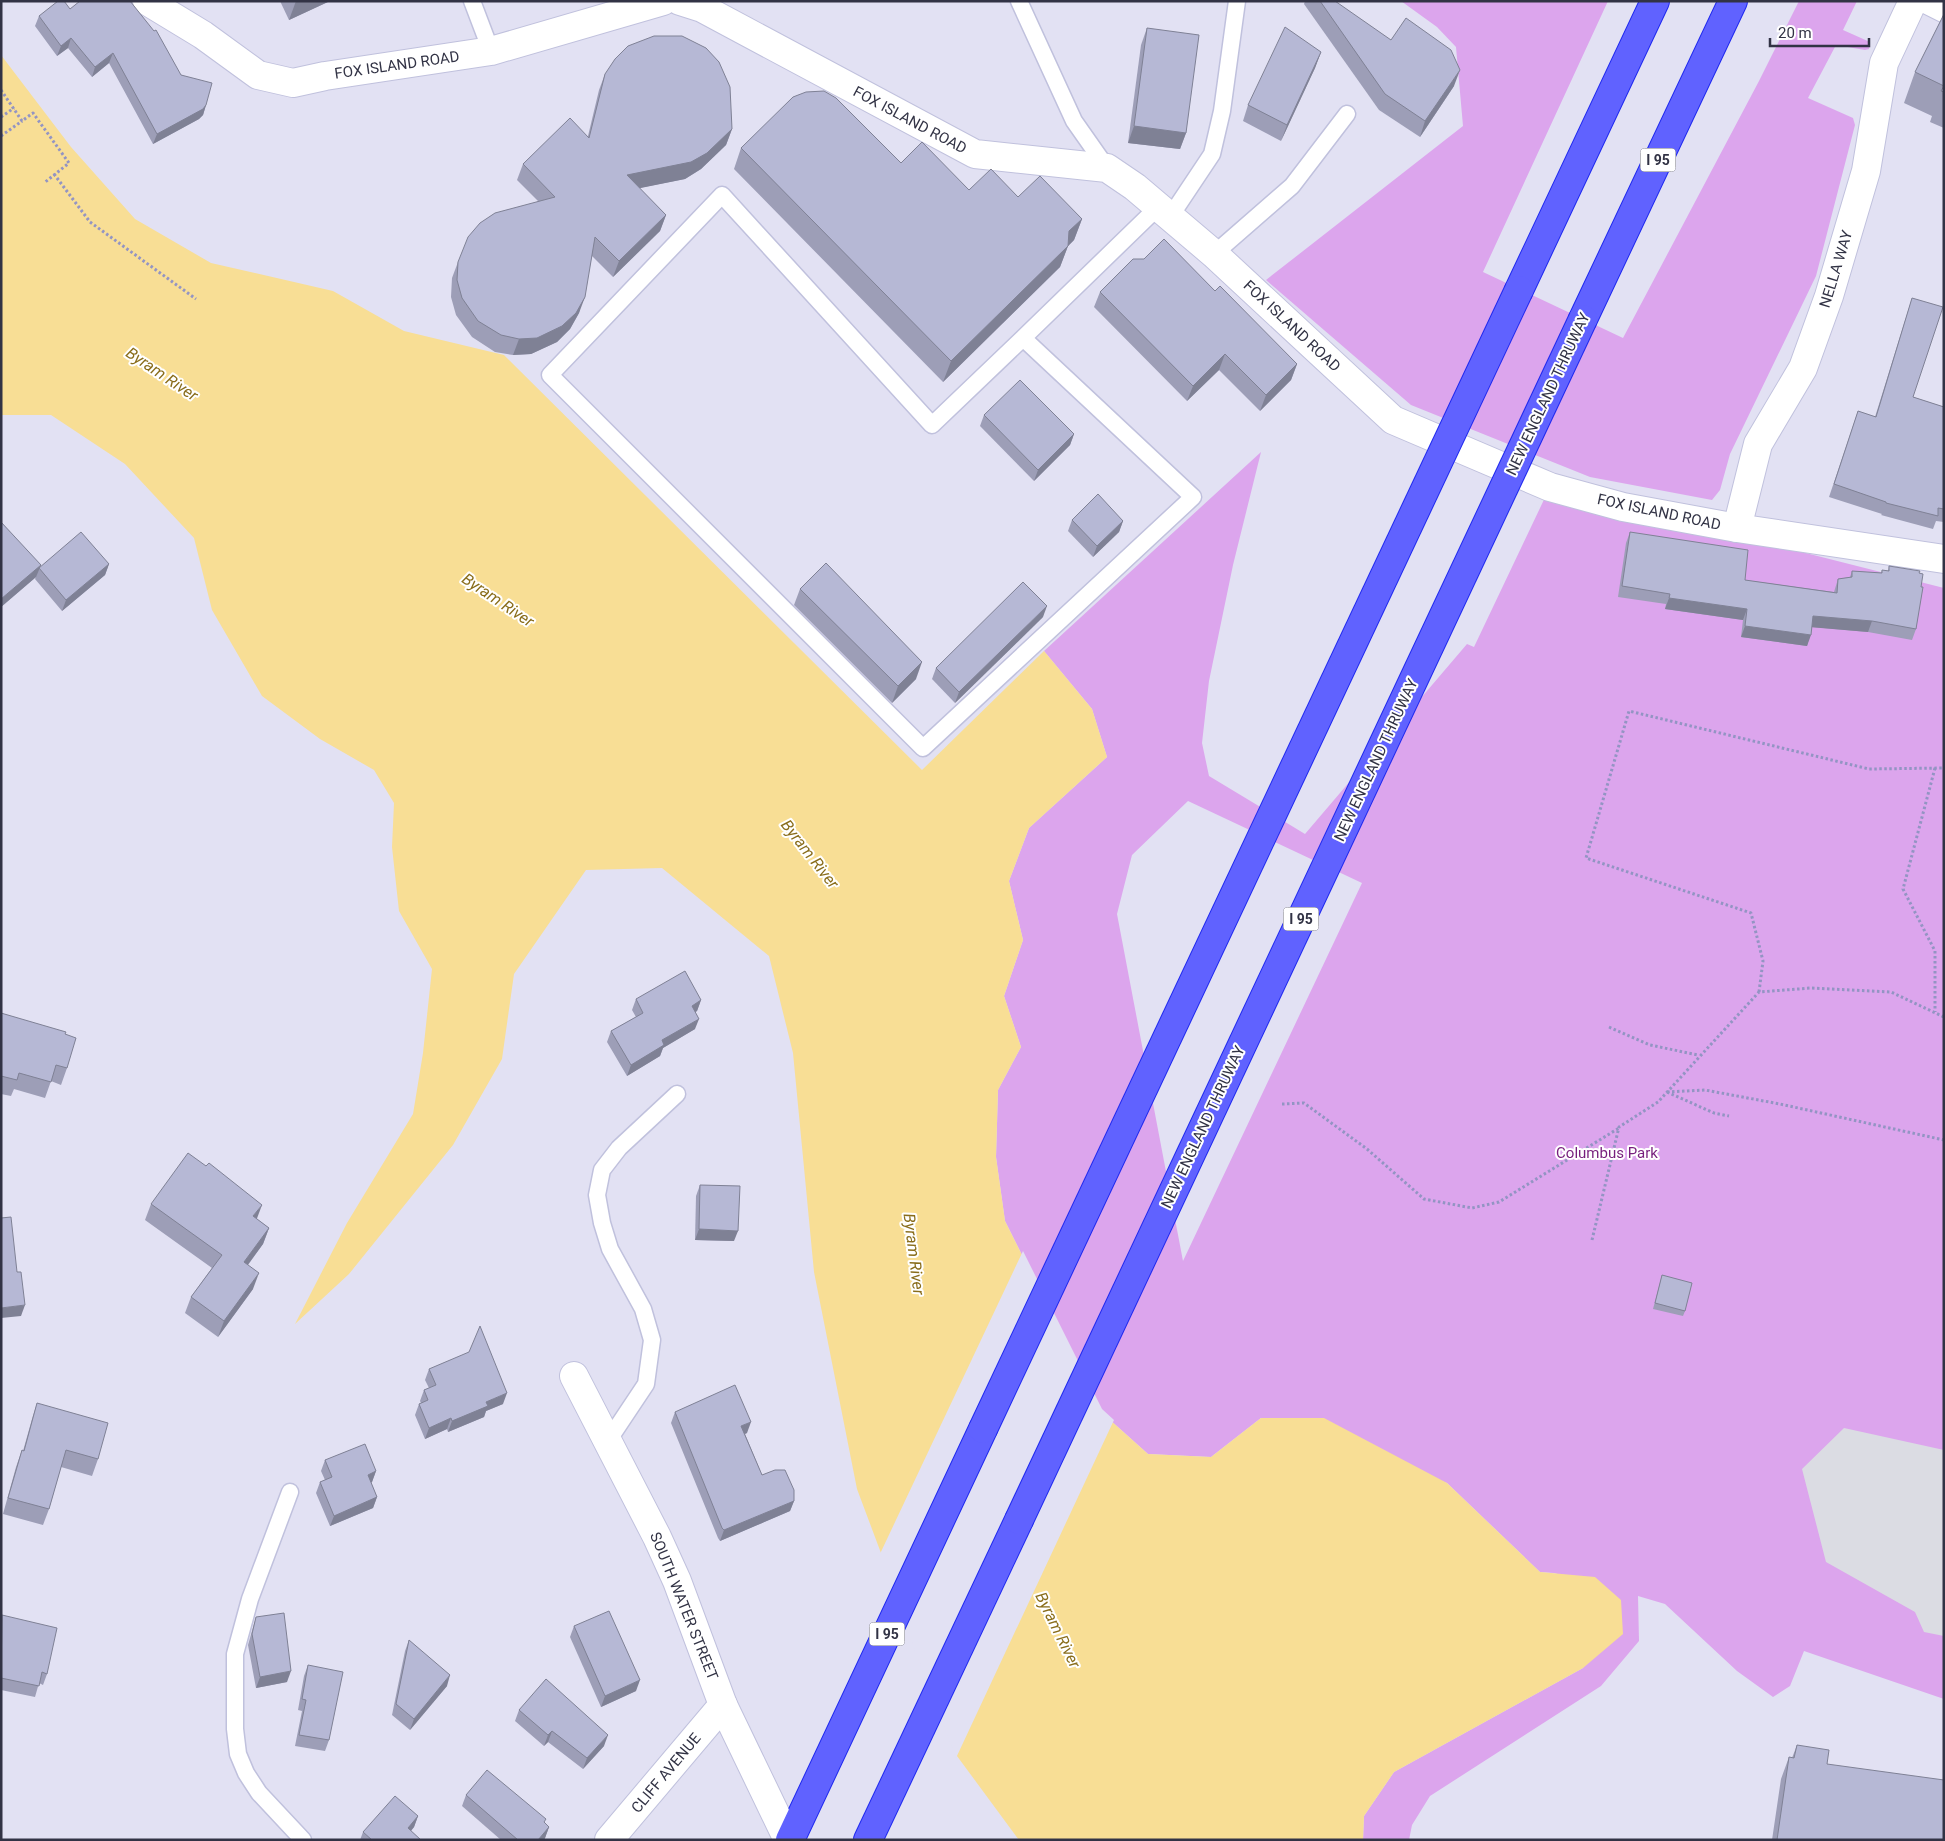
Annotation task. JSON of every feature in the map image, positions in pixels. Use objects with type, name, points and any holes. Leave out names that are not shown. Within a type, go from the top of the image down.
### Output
[{"type":"highway","name":"I 95","points":[[789,1840],[1655,1]]},
{"type":"highway","name":"NEW ENGLAND THRUWAY","points":[[868,1840],[1733,1]]},
{"type":"street","name":"FOX ISLAND ROAD","points":[[147,1],[204,35],[258,75],[294,84],[325,76],[491,51],[663,1]]},
{"type":"street","name":"FOX ISLAND ROAD","points":[[680,1],[702,8],[975,154],[1107,168],[1135,187],[1214,254],[1393,420],[1550,487],[1623,507],[1737,528],[1944,559]]},
{"type":"street","name":"NELLA WAY","points":[[1737,528],[1758,444],[1803,368],[1829,296],[1866,171],[1884,63],[1912,1]]},
{"type":"street","points":[[1930,1],[1944,8]]},
{"type":"street","name":"SOUTH WATER STREET","points":[[574,1376],[657,1537],[677,1581],[723,1705],[789,1840]]},
{"type":"street","name":"CLIFF AVENUE","points":[[609,1840],[723,1705]]},
{"type":"lane","points":[[472,1],[491,51]]},
{"type":"lane","points":[[1019,1],[1074,122],[1107,168]]},
{"type":"lane","points":[[1023,338],[1193,497],[923,748],[550,375],[722,195],[932,425],[1023,338],[1164,212],[1212,154],[1222,111],[1237,1]]},
{"type":"lane","points":[[1214,254],[1292,186],[1348,114]]},
{"type":"lane","points":[[608,1441],[646,1384],[652,1340],[643,1309],[610,1249],[602,1223],[597,1195],[602,1170],[619,1148],[677,1094]]},
{"type":"lane","points":[[290,1492],[250,1599],[235,1654],[236,1729],[238,1754],[246,1773],[260,1792],[303,1840]]},
{"type":"path","points":[[1,90],[22,121]]},
{"type":"path","points":[[1,117],[14,108]]},
{"type":"path","points":[[1,136],[33,113],[69,163],[44,183]]},
{"type":"path","points":[[54,174],[90,222],[196,299]]},
{"type":"path","points":[[1282,1104],[1304,1103],[1367,1149],[1424,1199],[1472,1208],[1499,1202],[1658,1102],[1699,1055],[1759,992],[1763,961],[1751,913],[1586,858],[1629,711],[1869,769],[1944,768]]},
{"type":"path","points":[[1934,768],[1903,889],[1935,951],[1935,1013]]},
{"type":"path","points":[[1759,992],[1811,988],[1891,992],[1944,1017]]},
{"type":"path","points":[[1609,1027],[1650,1045],[1699,1055]]},
{"type":"path","points":[[1666,1092],[1706,1090],[1780,1104],[1944,1140]]},
{"type":"path","points":[[1666,1092],[1714,1113],[1730,1116]]},
{"type":"path","points":[[1592,1240],[1619,1127]]},
{"type":"green space","points":[[1401,1],[1608,1],[1483,272],[1623,338],[1759,81],[1799,1],[1857,1],[1843,30],[1870,42],[1869,49],[1836,45],[1808,98],[1853,118],[1855,125],[1816,276],[1730,454],[1720,490],[1712,500],[1590,477],[1411,405],[1266,280],[1463,126],[1456,47],[1437,27]]},
{"type":"green space","name":"Columbus Park","points":[[1261,452],[1233,565],[1209,681],[1202,743],[1209,776],[1305,834],[1467,644],[1474,647],[1550,487],[1944,588],[1944,1699],[1804,1651],[1790,1686],[1773,1697],[1737,1671],[1665,1604],[1638,1596],[1639,1641],[1601,1686],[1430,1796],[1412,1825],[1409,1840],[1363,1840],[1364,1816],[1394,1772],[1583,1668],[1606,1588],[1554,1573],[1540,1572],[1447,1483],[1261,1418],[1211,1457],[1148,1454],[1100,1411],[1005,1221],[996,1157],[998,1090],[1021,1047],[1004,996],[1023,940],[1009,881],[1029,828],[1107,757],[1092,709],[1044,651]],"holes":[[[1188,801],[1362,883],[1183,1261],[1117,914],[1132,855]]]},
{"type":"shaded area","points":[[1844,1428],[1944,1450],[1944,1636],[1924,1632],[1915,1612],[1826,1562],[1802,1469]]},
{"type":"water","name":"Byram River","points":[[1,55],[71,147],[135,219],[211,263],[333,291],[404,331],[504,355],[922,770],[1044,651],[1092,709],[1107,757],[1029,828],[1009,881],[1023,940],[1004,996],[1021,1047],[998,1090],[996,1157],[1005,1221],[1100,1411],[1148,1454],[1211,1457],[1261,1418],[1324,1418],[1447,1483],[1540,1572],[1595,1577],[1621,1600],[1623,1634],[1583,1668],[1394,1772],[1364,1816],[1363,1840],[1019,1840],[957,1756],[857,1489],[814,1272],[793,1053],[769,956],[662,868],[586,870],[514,974],[502,1059],[453,1145],[349,1274],[295,1324],[347,1223],[413,1114],[423,1053],[432,969],[399,911],[392,847],[394,803],[374,770],[320,739],[262,696],[212,610],[194,538],[125,464],[51,415],[1,415]]},
{"type":"pier","points":[[1023,1251],[1102,1409],[1114,1420],[956,1758],[879,1556]]},
{"type":"building","points":[[58,1],[64,1],[70,9],[80,1],[130,1],[154,31],[156,30],[181,75],[212,83],[206,105],[203,109],[157,134],[113,53],[95,67],[71,38],[61,46],[39,16]]},
{"type":"building","points":[[1320,1],[1335,1],[1391,40],[1406,18],[1451,50],[1460,70],[1425,121],[1385,94]]},
{"type":"building","points":[[1944,14],[1944,86],[1915,72]]},
{"type":"building","points":[[1285,27],[1321,52],[1287,125],[1248,105]]},
{"type":"building","points":[[1147,28],[1199,35],[1186,133],[1134,126]]},
{"type":"building","points":[[654,36],[682,36],[706,48],[719,62],[730,87],[732,129],[707,153],[691,162],[627,175],[666,215],[619,261],[595,237],[585,297],[576,313],[562,326],[537,338],[519,339],[501,335],[478,321],[462,298],[457,280],[458,262],[468,237],[480,223],[495,213],[555,197],[523,164],[570,118],[589,138],[605,74],[615,59],[628,46]]},
{"type":"building","points":[[824,91],[836,98],[901,163],[922,142],[969,190],[991,169],[1018,197],[1040,176],[1082,219],[1069,231],[1068,246],[951,361],[741,148],[793,97],[806,92]]},
{"type":"building","points":[[1164,239],[1215,291],[1220,286],[1297,364],[1266,395],[1225,354],[1193,386],[1100,292],[1133,259],[1144,259]]},
{"type":"building","points":[[1912,298],[1943,307],[1913,397],[1944,407],[1944,509],[1938,508],[1938,516],[1886,503],[1834,484],[1858,411],[1876,417]]},
{"type":"building","points":[[1020,380],[1074,434],[1038,470],[984,415]]},
{"type":"building","points":[[1098,494],[1123,521],[1097,546],[1072,520]]},
{"type":"building","points":[[1,522],[41,565],[1,599]]},
{"type":"building","points":[[81,532],[109,564],[66,600],[39,568]]},
{"type":"building","points":[[1630,532],[1748,550],[1745,580],[1837,593],[1838,579],[1852,577],[1852,571],[1882,573],[1882,570],[1889,571],[1889,566],[1920,571],[1919,573],[1923,574],[1921,587],[1923,587],[1916,629],[1872,621],[1813,616],[1811,635],[1745,626],[1747,609],[1669,598],[1670,594],[1622,586]]},
{"type":"building","points":[[826,563],[922,662],[898,686],[800,589]]},
{"type":"building","points":[[1023,582],[1047,606],[959,692],[936,668]]},
{"type":"building","points":[[685,971],[701,1000],[692,1006],[699,1019],[662,1040],[664,1045],[631,1065],[611,1031],[643,1013],[636,999]]},
{"type":"building","points":[[1,1013],[66,1032],[65,1034],[76,1038],[67,1068],[56,1065],[51,1082],[19,1073],[17,1080],[1,1076]]},
{"type":"building","points":[[188,1153],[206,1166],[209,1163],[262,1205],[253,1216],[269,1228],[244,1262],[259,1273],[224,1321],[191,1297],[222,1255],[151,1204]]},
{"type":"building","points":[[700,1185],[740,1186],[738,1231],[699,1229]]},
{"type":"building","points":[[11,1217],[17,1272],[21,1272],[25,1305],[1,1308],[1,1218]]},
{"type":"building","points":[[1662,1275],[1692,1283],[1685,1311],[1655,1303]]},
{"type":"building","points":[[480,1326],[507,1393],[486,1402],[488,1406],[452,1421],[451,1418],[429,1428],[419,1404],[428,1400],[424,1390],[436,1385],[429,1369],[469,1352]]},
{"type":"building","points":[[735,1385],[751,1422],[741,1426],[762,1475],[775,1470],[785,1470],[794,1490],[794,1501],[724,1530],[675,1412]]},
{"type":"building","points":[[37,1403],[108,1423],[98,1459],[66,1450],[49,1509],[8,1498],[22,1450],[24,1451]]},
{"type":"building","points":[[365,1444],[376,1471],[368,1475],[377,1497],[334,1516],[320,1482],[332,1477],[325,1460]]},
{"type":"building","points":[[609,1611],[640,1680],[605,1696],[574,1626]]},
{"type":"building","points":[[284,1613],[291,1671],[260,1677],[252,1634],[256,1617]]},
{"type":"building","points":[[2,1615],[57,1628],[47,1674],[42,1672],[39,1686],[1,1678]]},
{"type":"building","points":[[409,1640],[450,1675],[414,1719],[396,1704]]},
{"type":"building","points":[[308,1665],[343,1672],[329,1740],[299,1735],[306,1700],[302,1699]]},
{"type":"building","points":[[546,1679],[608,1735],[587,1758],[552,1731],[548,1735],[519,1710]]},
{"type":"building","points":[[1797,1745],[1829,1750],[1827,1764],[1944,1780],[1944,1840],[1777,1840],[1789,1757],[1794,1758]]},
{"type":"building","points":[[487,1770],[546,1819],[544,1822],[549,1827],[538,1840],[518,1840],[466,1795]]},
{"type":"building","points":[[395,1796],[418,1816],[408,1828],[421,1840],[372,1840],[363,1832]]}]
